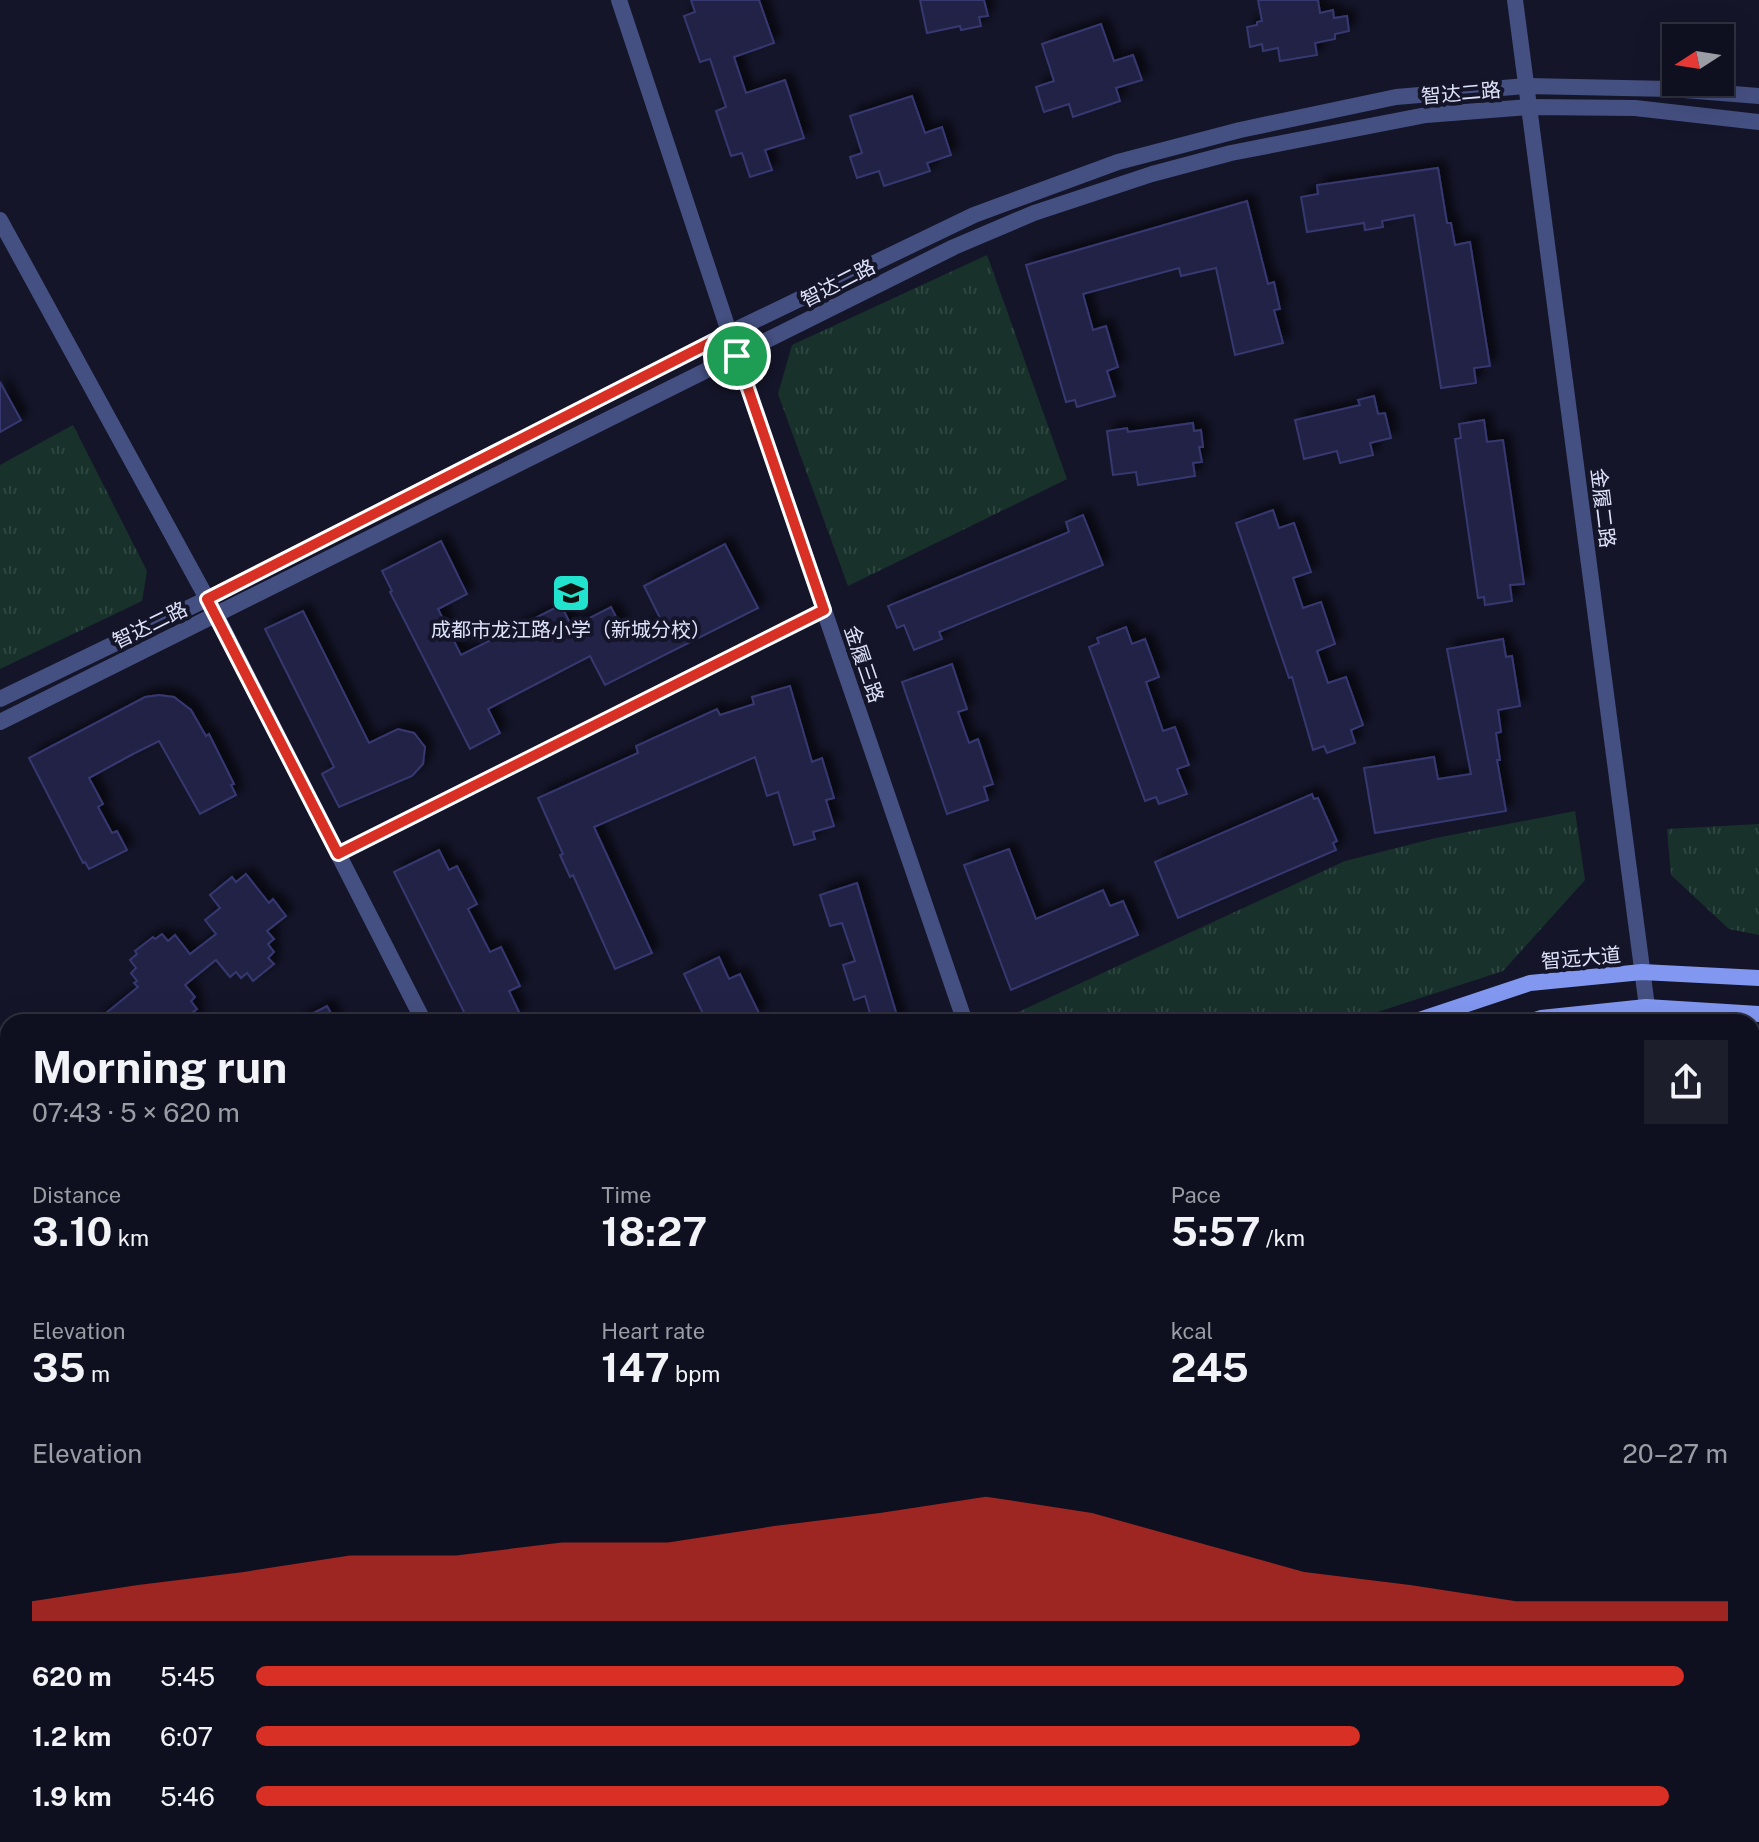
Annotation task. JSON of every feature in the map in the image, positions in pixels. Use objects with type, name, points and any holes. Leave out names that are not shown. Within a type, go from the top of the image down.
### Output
[{"type":"main road","name":"智远大道","points":[[1437,1014],[1530,983],[1642,972],[1759,978]]},
{"type":"main road","points":[[1648,1014],[1759,1014]]},
{"type":"street","name":"金履三路","points":[[619,0],[729,333],[962,1014]]},
{"type":"street","name":"金履二路","points":[[1515,0],[1648,1014]]},
{"type":"street","name":"智达二路","points":[[0,699],[207,599],[729,333],[974,215],[1118,162],[1240,130],[1396,97],[1527,86],[1671,89],[1759,96]]},
{"type":"street","name":"智达二路","points":[[0,722],[954,247],[1034,213],[1152,174],[1231,153],[1426,115],[1530,107],[1635,108],[1759,122]]},
{"type":"street","points":[[0,220],[216,615],[420,1014]]},
{"type":"street","points":[[338,854],[824,610]]},
{"type":"green space","points":[[987,255],[1067,479],[848,586],[778,394],[792,345]]},
{"type":"green space","points":[[73,425],[147,571],[142,601],[0,669],[0,465]]},
{"type":"green space","points":[[1575,811],[1585,880],[1503,971],[1371,1014],[1014,1014],[1345,861],[1436,838]]},
{"type":"green space","points":[[1759,824],[1759,935],[1729,929],[1671,875],[1667,829]]},
{"type":"building","points":[[691,0],[759,0],[774,43],[734,57],[746,93],[785,80],[804,138],[765,150],[772,170],[750,177],[742,153],[731,156],[716,111],[726,107],[710,59],[700,62],[684,16],[695,12]]},
{"type":"building","points":[[920,0],[984,0],[988,16],[979,17],[981,26],[961,30],[960,26],[927,33]]},
{"type":"building","points":[[1258,0],[1318,0],[1320,13],[1333,10],[1334,18],[1347,16],[1349,31],[1335,34],[1335,39],[1315,43],[1317,55],[1280,61],[1278,48],[1263,51],[1262,44],[1250,47],[1247,27],[1262,21]]},
{"type":"building","points":[[1101,24],[1114,61],[1133,55],[1142,80],[1116,88],[1120,101],[1073,117],[1069,104],[1044,112],[1036,87],[1054,81],[1042,44]]},
{"type":"building","points":[[912,96],[925,133],[942,127],[951,155],[927,163],[930,171],[884,186],[879,171],[857,178],[850,157],[862,153],[850,116]]},
{"type":"building","points":[[1438,168],[1447,223],[1451,223],[1455,245],[1470,242],[1490,366],[1474,368],[1476,383],[1441,388],[1414,215],[1382,221],[1383,227],[1365,230],[1364,223],[1307,232],[1301,197],[1318,194],[1317,185]]},
{"type":"building","points":[[1247,201],[1268,284],[1274,282],[1280,309],[1274,310],[1283,343],[1235,355],[1216,268],[1181,276],[1179,268],[1083,294],[1093,330],[1106,326],[1118,367],[1107,371],[1115,396],[1077,407],[1075,400],[1066,402],[1026,265]]},
{"type":"building","points":[[0,382],[21,420],[0,432]]},
{"type":"building","points":[[1374,396],[1378,414],[1385,413],[1391,438],[1370,443],[1373,455],[1340,463],[1337,451],[1304,459],[1295,420],[1360,405],[1358,400]]},
{"type":"building","points":[[1484,420],[1487,442],[1503,440],[1524,584],[1510,585],[1512,601],[1485,605],[1484,597],[1478,598],[1455,439],[1461,438],[1459,424]]},
{"type":"building","points":[[1193,423],[1194,431],[1201,430],[1203,447],[1199,447],[1202,462],[1193,463],[1195,476],[1138,485],[1136,472],[1113,475],[1107,431],[1127,428],[1128,432]]},
{"type":"building","points":[[1273,510],[1279,528],[1294,523],[1311,572],[1293,578],[1303,608],[1321,602],[1335,644],[1317,651],[1328,683],[1346,677],[1363,725],[1351,730],[1355,743],[1327,753],[1324,746],[1313,750],[1292,677],[1289,678],[1236,523]]},
{"type":"building","points":[[1083,515],[1103,565],[939,632],[942,639],[914,650],[904,625],[897,628],[888,606],[1069,532],[1066,522]]},
{"type":"building","points":[[441,541],[467,594],[438,609],[461,655],[561,605],[572,627],[611,607],[627,638],[661,620],[644,586],[725,544],[758,608],[605,685],[590,656],[488,709],[500,733],[470,749],[382,571]]},
{"type":"building","points":[[303,611],[369,743],[398,729],[414,733],[425,747],[423,764],[412,776],[339,807],[322,774],[334,767],[265,629]]},
{"type":"building","points":[[1126,627],[1132,644],[1145,639],[1159,677],[1146,682],[1163,731],[1175,727],[1189,765],[1177,769],[1187,794],[1159,804],[1156,797],[1145,801],[1089,647],[1099,643],[1097,638]]},
{"type":"building","points":[[1503,639],[1506,657],[1512,656],[1520,706],[1498,710],[1501,732],[1496,733],[1500,760],[1497,760],[1506,811],[1375,833],[1364,768],[1434,757],[1438,779],[1471,774],[1447,649]]},
{"type":"building","points":[[952,664],[967,709],[958,712],[969,743],[978,739],[993,784],[984,787],[988,800],[947,814],[902,682]]},
{"type":"building","points":[[790,686],[812,762],[822,758],[834,798],[826,800],[834,826],[813,832],[815,839],[794,845],[778,792],[767,796],[755,757],[594,827],[652,953],[615,969],[573,875],[570,877],[560,855],[563,854],[538,798],[638,753],[636,746],[717,709],[720,715],[754,704],[752,697]]},
{"type":"building","points":[[145,697],[174,697],[191,710],[206,736],[209,734],[234,784],[231,785],[236,795],[200,814],[159,741],[133,754],[89,778],[103,804],[98,807],[112,833],[117,831],[127,850],[89,869],[83,863],[29,758]]},
{"type":"building","points":[[1312,794],[1314,799],[1318,798],[1337,841],[1333,843],[1336,850],[1178,918],[1155,862]]},
{"type":"building","points":[[1009,849],[1036,919],[1103,890],[1110,906],[1123,901],[1138,935],[1011,990],[964,865]]},
{"type":"building","points":[[439,850],[449,870],[457,866],[477,904],[468,909],[490,952],[501,947],[520,986],[509,991],[520,1014],[465,1014],[394,872]]},
{"type":"building","points":[[246,874],[269,903],[273,899],[286,916],[267,931],[274,939],[268,944],[274,952],[268,958],[274,964],[253,981],[247,973],[241,978],[236,972],[230,977],[216,960],[185,985],[195,997],[191,1001],[197,1009],[193,1014],[105,1014],[138,987],[131,973],[136,968],[130,960],[137,954],[135,951],[162,934],[168,941],[175,935],[190,954],[216,934],[205,920],[220,908],[210,895],[232,877],[236,882]]},
{"type":"building","points":[[857,883],[897,1014],[870,1014],[865,996],[854,1000],[843,965],[855,961],[842,923],[830,926],[820,895]]},
{"type":"building","points":[[719,957],[729,979],[740,974],[759,1013],[703,1014],[684,974]]},
{"type":"building","points":[[327,1006],[332,1014],[312,1014]]},
{"type":"place","name":"成都市龙江路小学（新城分校）","points":[[571,593]]},
{"type":"route","points":[[729,333],[737,356],[824,610],[338,854],[207,599],[729,333]]}]
